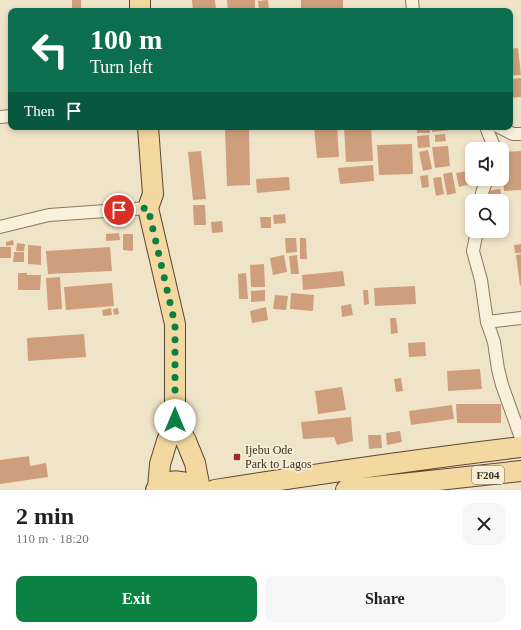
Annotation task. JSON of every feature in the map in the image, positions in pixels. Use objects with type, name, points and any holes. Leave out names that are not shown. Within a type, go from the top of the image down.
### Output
[{"type":"main road","points":[[148,130],[153,194],[148,208],[175,324],[175,420],[160,464],[157,489]]},
{"type":"main road","points":[[175,420],[195,463],[200,490]]},
{"type":"main road","points":[[215,490],[305,476],[521,447]]},
{"type":"main road","name":"F204","points":[[346,490],[521,471]]},
{"type":"main road","points":[[157,489],[168,483],[179,481],[190,484],[200,490]]},
{"type":"street","points":[[487,130],[492,142]]},
{"type":"street","points":[[505,130],[513,134],[521,134]]},
{"type":"street","points":[[0,227],[49,215],[148,208]]},
{"type":"street","points":[[476,238],[473,251],[481,280],[487,322],[494,342],[502,385],[521,438]]},
{"type":"street","points":[[487,322],[521,318]]},
{"type":"building","points":[[72,0],[81,0],[81,8],[72,8]]},
{"type":"building","points":[[192,0],[215,0],[216,8],[193,8]]},
{"type":"building","points":[[227,0],[255,0],[255,8],[228,8]]},
{"type":"building","points":[[268,0],[269,8],[259,8],[258,1]]},
{"type":"building","points":[[301,0],[343,0],[343,8],[301,8]]},
{"type":"building","points":[[518,48],[521,75],[513,76],[513,49]]},
{"type":"building","points":[[521,78],[521,97],[513,98],[513,79]]},
{"type":"building","points":[[225,130],[249,130],[250,185],[227,186]]},
{"type":"building","points":[[314,130],[337,130],[339,157],[317,158]]},
{"type":"building","points":[[344,130],[371,130],[373,161],[346,162]]},
{"type":"building","points":[[417,130],[430,130],[430,133],[417,133]]},
{"type":"building","points":[[432,130],[449,130],[432,132]]},
{"type":"building","points":[[445,134],[446,141],[435,142],[435,135]]},
{"type":"building","points":[[429,135],[430,147],[418,148],[417,136]]},
{"type":"building","points":[[412,144],[413,174],[379,175],[377,145]]},
{"type":"building","points":[[448,146],[450,166],[435,168],[432,147]]},
{"type":"building","points":[[428,150],[432,169],[423,171],[419,152]]},
{"type":"building","points":[[201,151],[206,199],[193,200],[188,152]]},
{"type":"building","points":[[521,151],[521,190],[504,191],[504,186],[509,186],[509,152]]},
{"type":"building","points":[[373,165],[374,181],[340,184],[338,168]]},
{"type":"building","points":[[465,171],[465,185],[459,187],[456,173]]},
{"type":"building","points":[[452,172],[456,193],[447,195],[443,174]]},
{"type":"building","points":[[428,175],[429,187],[422,188],[420,176]]},
{"type":"building","points":[[289,177],[290,190],[257,193],[256,179]]},
{"type":"building","points":[[441,177],[444,194],[436,196],[433,178]]},
{"type":"building","points":[[500,189],[501,194],[488,194],[487,191]]},
{"type":"building","points":[[193,205],[205,205],[206,225],[194,225]]},
{"type":"building","points":[[285,214],[286,223],[274,224],[273,215]]},
{"type":"building","points":[[260,217],[271,217],[271,228],[261,228]]},
{"type":"building","points":[[222,221],[223,232],[212,233],[211,222]]},
{"type":"building","points":[[119,233],[120,240],[106,241],[106,234]]},
{"type":"building","points":[[123,234],[133,234],[133,251],[123,250]]},
{"type":"building","points":[[285,238],[296,238],[297,252],[286,253]]},
{"type":"building","points":[[300,238],[306,238],[307,259],[300,259]]},
{"type":"building","points":[[13,240],[14,245],[6,246],[6,242]]},
{"type":"building","points":[[17,243],[25,244],[24,251],[16,251]]},
{"type":"building","points":[[521,244],[521,253],[515,253],[514,245]]},
{"type":"building","points":[[28,245],[41,246],[41,265],[28,264]]},
{"type":"building","points":[[0,247],[11,247],[11,258],[0,258]]},
{"type":"building","points":[[110,247],[112,271],[48,274],[46,251]]},
{"type":"building","points":[[14,252],[24,252],[24,262],[13,262]]},
{"type":"building","points":[[521,254],[521,285],[520,286],[516,255]]},
{"type":"building","points":[[284,255],[287,272],[273,275],[270,258]]},
{"type":"building","points":[[297,255],[299,274],[291,274],[289,256]]},
{"type":"building","points":[[264,264],[265,287],[251,287],[250,265]]},
{"type":"building","points":[[343,271],[345,286],[303,290],[302,275]]},
{"type":"building","points":[[18,273],[27,273],[27,275],[41,275],[40,290],[18,290]]},
{"type":"building","points":[[246,273],[248,299],[239,299],[238,274]]},
{"type":"building","points":[[60,277],[62,309],[48,310],[46,278]]},
{"type":"building","points":[[112,283],[114,306],[66,310],[64,287]]},
{"type":"building","points":[[415,286],[416,304],[375,306],[374,288]]},
{"type":"building","points":[[265,290],[265,301],[251,302],[251,291]]},
{"type":"building","points":[[363,290],[368,290],[369,304],[364,305]]},
{"type":"building","points":[[291,293],[314,295],[313,311],[290,309]]},
{"type":"building","points":[[275,295],[288,296],[286,310],[273,309]]},
{"type":"building","points":[[351,304],[353,315],[342,317],[341,306]]},
{"type":"building","points":[[266,307],[268,320],[252,323],[250,311]]},
{"type":"building","points":[[111,308],[112,315],[103,316],[102,310]]},
{"type":"building","points":[[118,308],[119,314],[114,315],[113,309]]},
{"type":"building","points":[[390,318],[396,318],[398,333],[391,334]]},
{"type":"building","points":[[84,334],[86,357],[28,361],[27,338]]},
{"type":"building","points":[[425,342],[426,356],[409,357],[408,343]]},
{"type":"building","points":[[480,369],[482,389],[448,391],[447,371]]},
{"type":"building","points":[[401,378],[403,391],[396,392],[394,379]]},
{"type":"building","points":[[342,387],[346,410],[318,414],[315,391]]},
{"type":"building","points":[[456,404],[501,404],[501,423],[457,423]]},
{"type":"building","points":[[452,405],[454,419],[411,425],[409,411]]},
{"type":"building","points":[[351,417],[353,441],[337,445],[334,437],[303,439],[301,422]]},
{"type":"building","points":[[400,431],[402,442],[387,445],[386,433]]},
{"type":"building","points":[[368,435],[381,435],[382,448],[369,449]]},
{"type":"building","points":[[29,456],[30,466],[46,463],[48,477],[0,484],[0,460]]},
{"type":"place","name":"Ijebu Ode Park to Lagos","points":[[237,457]]},
{"type":"route","points":[[119,210],[148,208],[175,324],[175,420]]}]
